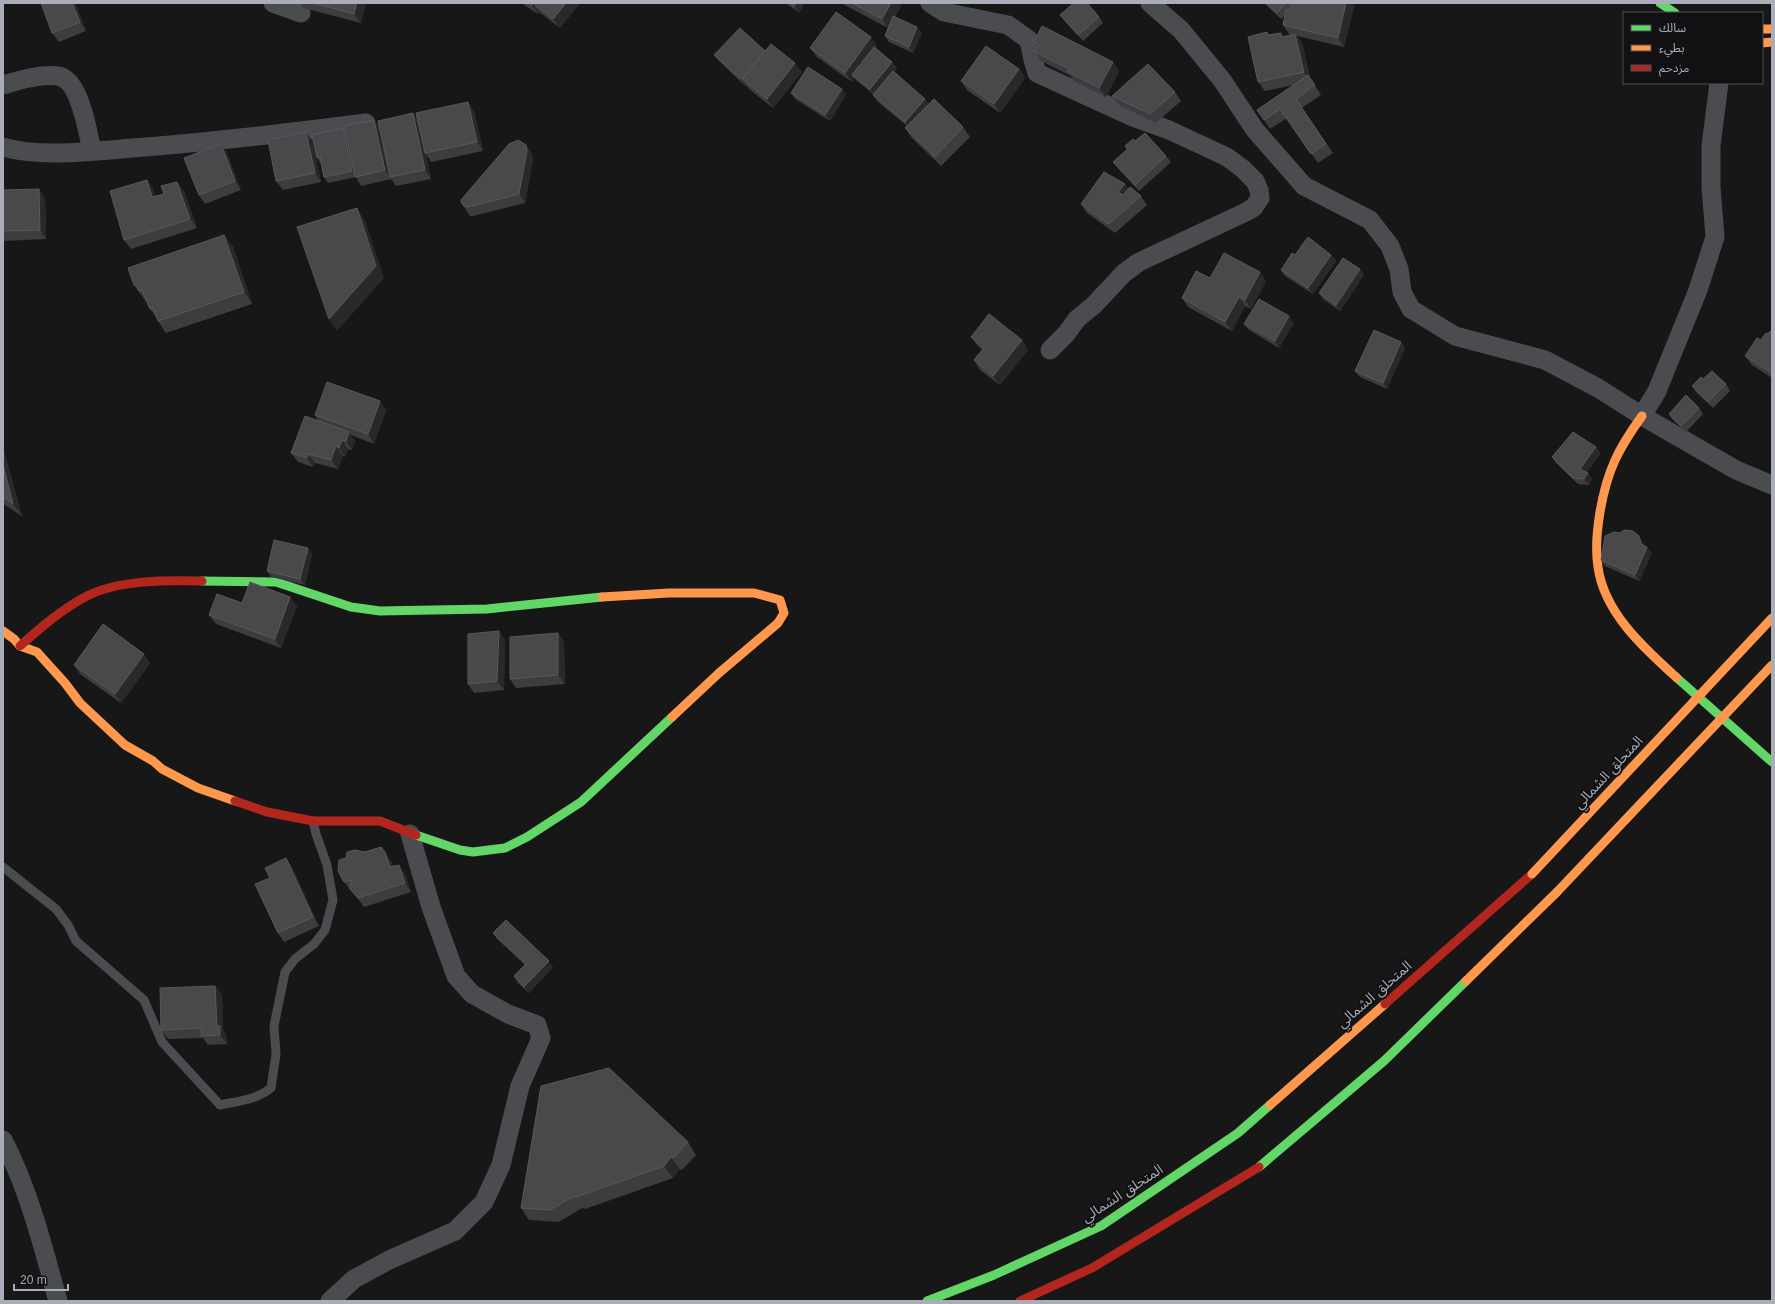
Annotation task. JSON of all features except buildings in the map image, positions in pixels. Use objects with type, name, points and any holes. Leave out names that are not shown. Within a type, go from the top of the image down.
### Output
[{"type":"main road","points":[[1660,3],[1674,12]]},
{"type":"main road","points":[[1642,416],[1613,462],[1606,488],[1600,514],[1596,561],[1600,578],[1619,618],[1636,640],[1711,710],[1772,762]]},
{"type":"main road","points":[[3,631],[14,639],[20,646],[37,652],[66,683],[80,703],[125,745],[154,761],[162,769],[198,788],[267,812],[313,821],[380,821],[410,834],[460,850],[473,852],[505,848],[540,829],[581,802],[718,673],[778,623],[784,613],[780,600],[754,593],[669,593],[594,596],[486,609],[380,611],[351,607],[276,582],[169,580],[122,585],[87,596],[45,624],[20,646]]},
{"type":"main road","name":"المتحلق الشمالي","points":[[927,1301],[994,1275],[1102,1226],[1238,1133],[1532,874],[1772,618]]},
{"type":"main road","points":[[1020,1301],[1092,1268],[1262,1164],[1384,1061],[1557,892],[1772,665]]},
{"type":"street","points":[[273,3],[301,13]]},
{"type":"street","points":[[930,3],[944,12],[1008,25],[1029,40],[1032,60],[1037,73],[1133,117],[1169,130],[1227,157],[1251,176],[1259,190],[1260,198],[1254,207],[1248,211],[1139,262],[1124,273],[1094,305],[1077,319],[1066,334],[1050,350]]},
{"type":"street","points":[[1150,3],[1181,30],[1222,80],[1255,130],[1304,186],[1370,220],[1390,246],[1398,269],[1402,292],[1411,308],[1455,336],[1545,360],[1598,388],[1642,416],[1678,435],[1736,470],[1772,486]]},
{"type":"street","points":[[3,85],[29,78],[59,76],[71,85],[84,112],[92,152]]},
{"type":"street","points":[[1642,416],[1657,391],[1698,290],[1715,237],[1711,187],[1711,146],[1719,84]]},
{"type":"street","points":[[3,147],[18,152],[92,152],[224,141],[366,123]]},
{"type":"street","points":[[330,1301],[354,1279],[382,1264],[455,1231],[484,1202],[501,1164],[520,1086],[541,1038],[537,1025],[508,1014],[472,994],[456,976],[431,906],[410,834]]},
{"type":"street","points":[[3,1140],[15,1164],[42,1246],[58,1301]]},
{"type":"lane","points":[[3,867],[56,909],[68,925],[76,941],[144,1000],[162,1042],[220,1105],[248,1100],[264,1094],[271,1088],[276,1054],[274,1026],[285,972],[296,959],[314,944],[325,930],[333,900],[327,865],[313,821]]},
{"type":"traffic: fast","points":[[1660,3],[1674,12]]},
{"type":"traffic: fast","points":[[202,581],[276,582],[351,607],[380,611],[487,609],[602,597]]},
{"type":"traffic: fast","points":[[1677,678],[1772,762]]},
{"type":"traffic: fast","points":[[416,835],[460,850],[473,852],[505,848],[527,837],[581,802],[672,717]]},
{"type":"traffic: fast","points":[[1259,1167],[1384,1061],[1466,981]]},
{"type":"traffic: fast","points":[[927,1301],[994,1275],[1101,1226],[1238,1133],[1270,1105]]},
{"type":"traffic: slow","points":[[1763,29],[1772,29]]},
{"type":"traffic: slow","points":[[1763,43],[1772,42]]},
{"type":"traffic: slow","points":[[1642,416],[1620,450],[1606,484],[1597,533],[1598,567],[1608,600],[1617,615],[1652,655],[1677,678]]},
{"type":"traffic: slow","points":[[602,597],[669,593],[754,593],[780,600],[784,613],[778,623],[719,673],[672,717]]},
{"type":"traffic: slow","points":[[1532,874],[1772,618]]},
{"type":"traffic: slow","points":[[3,631],[14,639],[20,646],[37,652],[65,683],[80,703],[125,745],[153,761],[162,769],[198,788],[235,801]]},
{"type":"traffic: slow","points":[[1557,892],[1772,665]]},
{"type":"traffic: slow","points":[[1466,981],[1557,892]]},
{"type":"traffic: slow","points":[[1270,1105],[1385,1004]]},
{"type":"traffic: jam","points":[[20,646],[60,613],[78,601],[99,591],[143,582],[202,581]]},
{"type":"traffic: jam","points":[[235,801],[267,812],[313,821],[380,821],[416,835]]},
{"type":"traffic: jam","points":[[1385,1004],[1532,874]]},
{"type":"traffic: jam","points":[[1020,1301],[1092,1268],[1259,1167]]}]
